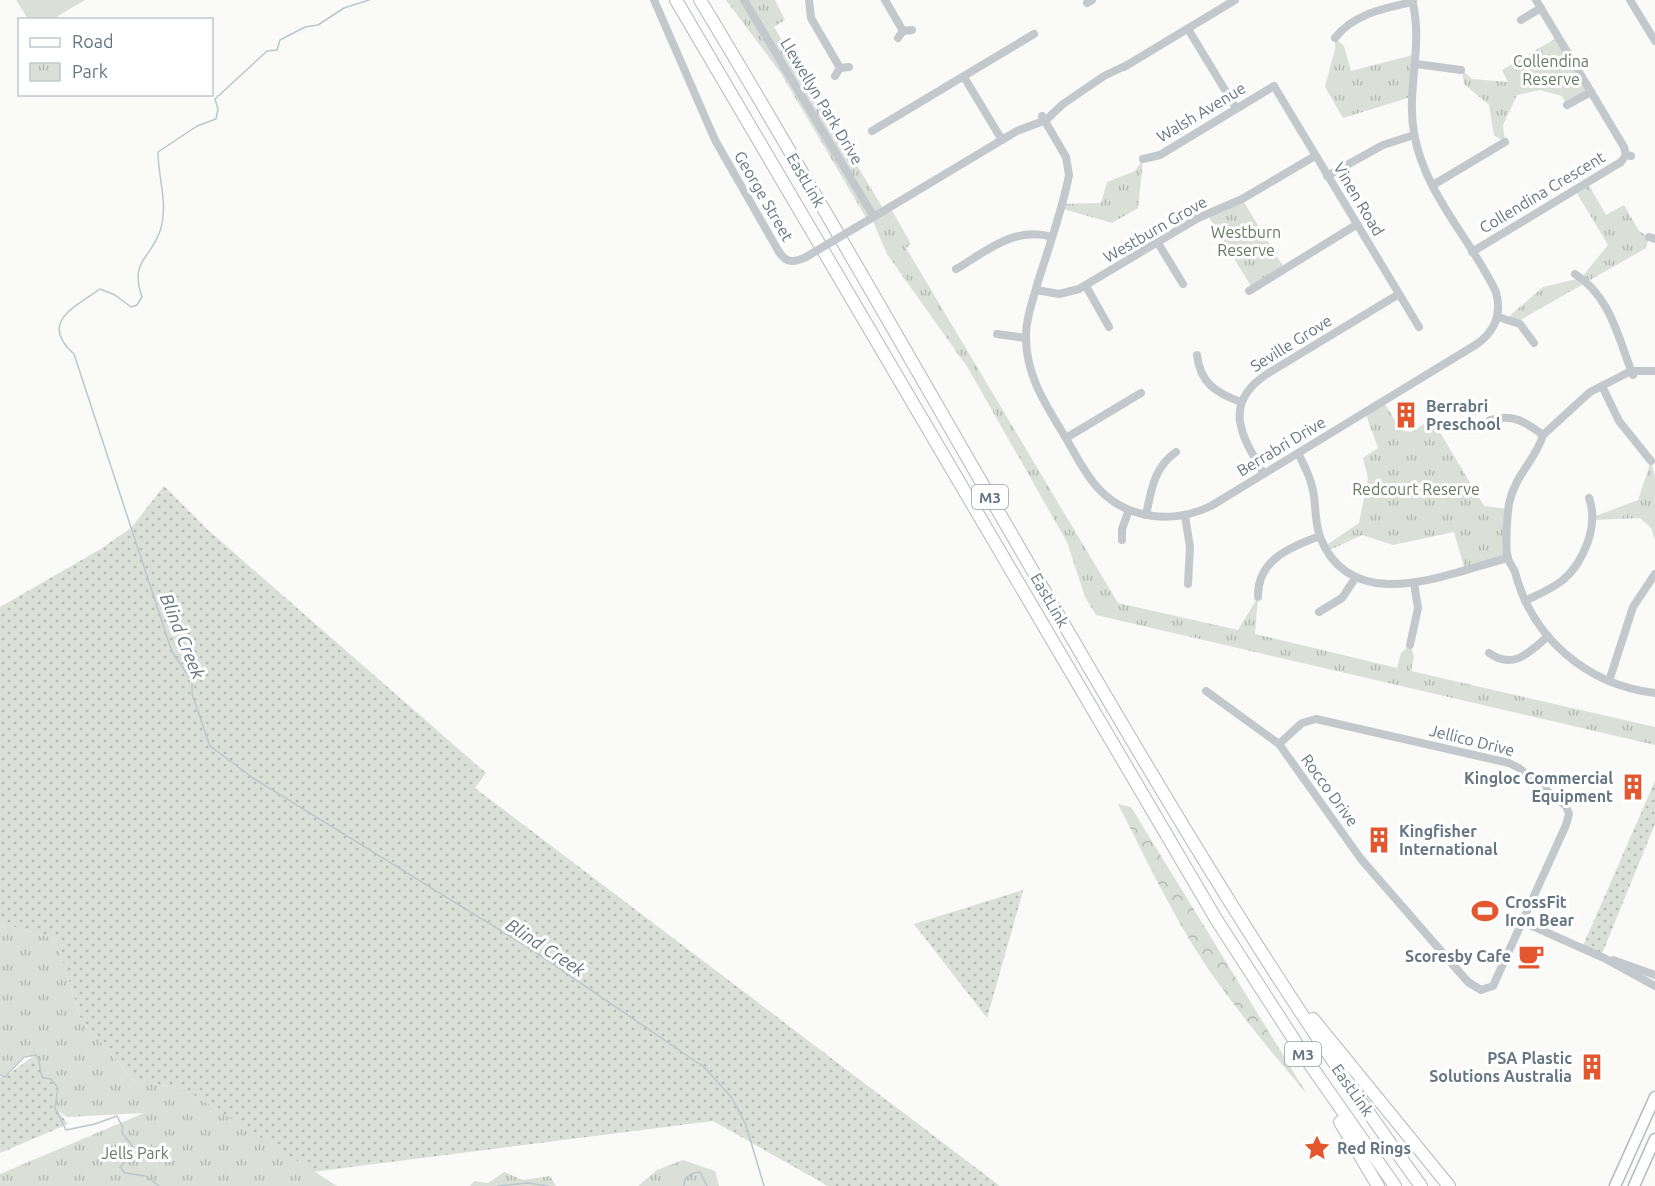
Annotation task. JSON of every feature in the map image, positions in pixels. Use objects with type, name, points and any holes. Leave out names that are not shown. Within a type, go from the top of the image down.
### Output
[{"type":"highway","name":"EastLink","points":[[676,0],[1216,919],[1290,1034],[1395,1186]]},
{"type":"highway","name":"EastLink","points":[[700,0],[1144,761],[1286,991],[1421,1186]]},
{"type":"highway","points":[[1216,919],[1378,1186]]},
{"type":"highway","points":[[1286,991],[1313,1019],[1449,1186]]},
{"type":"main road","points":[[1615,1186],[1655,1097]]},
{"type":"main road","points":[[1634,1186],[1655,1139]]},
{"type":"street","name":"George Street","points":[[654,0],[715,140],[779,252],[785,259],[792,262],[806,257],[1017,131],[1043,119],[1107,75],[1235,0]]},
{"type":"street","name":"Llewellyn Park Drive","points":[[744,0],[874,217]]},
{"type":"street","points":[[809,0],[811,18],[842,70]]},
{"type":"street","points":[[885,0],[905,33]]},
{"type":"street","name":"Collendina Crescent","points":[[1472,252],[1621,162],[1628,155],[1536,0]]},
{"type":"street","points":[[1630,0],[1655,41]]},
{"type":"street","points":[[1335,38],[1342,29],[1360,18],[1412,1],[1417,28],[1416,64],[1411,97],[1414,135],[1423,166],[1496,292],[1498,318],[1522,326],[1534,343]]},
{"type":"street","points":[[1521,20],[1541,8]]},
{"type":"street","points":[[1188,29],[1236,108]]},
{"type":"street","points":[[872,131],[1034,34]]},
{"type":"street","points":[[1416,64],[1461,69]]},
{"type":"street","points":[[964,77],[1002,140]]},
{"type":"street","name":"Walsh Avenue","points":[[1143,159],[1160,155],[1274,86]]},
{"type":"street","name":"Vinen Road","points":[[1274,86],[1419,327]]},
{"type":"street","points":[[1568,105],[1591,92]]},
{"type":"street","name":"Berrabri Drive","points":[[1043,119],[1066,157],[1069,175],[1036,290],[1026,338],[1034,381],[1095,485],[1106,496],[1129,510],[1146,515],[1185,516],[1211,506],[1478,344],[1491,332],[1498,318]]},
{"type":"street","points":[[1328,176],[1383,145],[1414,135]]},
{"type":"street","points":[[1433,185],[1505,142]]},
{"type":"street","name":"Westburn Grove","points":[[1036,290],[1059,294],[1086,286],[1198,218],[1239,201],[1315,156]]},
{"type":"street","points":[[1249,291],[1356,225]]},
{"type":"street","points":[[956,269],[1015,235],[1033,232],[1052,237]]},
{"type":"street","points":[[1158,243],[1183,284]]},
{"type":"street","points":[[1575,274],[1586,282],[1613,320],[1632,373]]},
{"type":"street","points":[[1086,286],[1109,327]]},
{"type":"street","name":"Seville Grove","points":[[1241,402],[1248,390],[1262,377],[1399,294]]},
{"type":"street","points":[[997,334],[1026,338]]},
{"type":"street","points":[[1197,355],[1201,374],[1209,386],[1217,393],[1241,402],[1241,432],[1264,474]]},
{"type":"street","points":[[1655,372],[1632,373],[1622,381],[1606,384],[1574,404],[1552,429],[1543,435],[1540,444],[1522,471],[1512,495],[1508,518],[1508,558],[1525,601],[1548,637],[1569,660],[1609,681],[1655,693]]},
{"type":"street","points":[[1606,384],[1619,421],[1651,461]]},
{"type":"street","points":[[1066,438],[1141,393]]},
{"type":"street","points":[[1490,420],[1511,417],[1543,435]]},
{"type":"street","points":[[1146,515],[1156,477],[1165,461],[1176,452]]},
{"type":"street","points":[[1298,453],[1311,484],[1320,536],[1333,559],[1356,577],[1383,585],[1414,583],[1508,558]]},
{"type":"street","points":[[1525,601],[1558,584],[1575,566],[1588,540],[1592,523],[1593,509],[1589,498]]},
{"type":"street","points":[[1122,540],[1122,529],[1129,510]]},
{"type":"street","points":[[1185,516],[1190,547],[1188,584]]},
{"type":"street","points":[[1258,597],[1260,577],[1272,562],[1290,548],[1320,536]]},
{"type":"street","points":[[1609,681],[1630,614],[1655,574]]},
{"type":"street","points":[[1319,612],[1340,600],[1356,577]]},
{"type":"street","points":[[1410,645],[1418,608],[1414,583]]},
{"type":"street","points":[[1489,653],[1506,662],[1518,660],[1548,637]]},
{"type":"street","name":"Rocco Drive","points":[[1206,691],[1279,744],[1361,859],[1474,987],[1486,991],[1496,982],[1523,922]]},
{"type":"street","name":"Jellico Drive","points":[[1279,744],[1302,723],[1316,719],[1509,763],[1519,768],[1564,804],[1569,814],[1523,922]]},
{"type":"street","points":[[1523,922],[1604,958],[1655,975]]},
{"type":"street","points":[[1604,958],[1655,987]]},
{"type":"green space","points":[[16,0],[85,0],[55,18],[27,18]]},
{"type":"green space","points":[[726,0],[775,0],[785,20],[774,27],[884,210],[890,207],[911,244],[906,248],[1118,603],[1238,630],[1258,597],[1255,634],[1397,668],[1401,653],[1410,645],[1414,656],[1411,671],[1655,727],[1655,745],[1096,615],[1085,597],[1067,542],[968,368],[887,254],[872,219],[868,221],[780,72]]},
{"type":"green space","name":"Collendina Reserve","points":[[1558,37],[1591,92],[1567,105],[1562,96],[1540,90],[1517,95],[1503,125],[1505,142],[1494,135],[1489,105],[1464,84],[1462,70],[1472,79],[1508,82],[1502,70]]},
{"type":"green space","points":[[1335,38],[1344,46],[1351,71],[1417,54],[1411,97],[1343,118],[1325,87],[1335,49]]},
{"type":"green space","points":[[1143,159],[1138,208],[1112,223],[1060,208],[1061,204],[1101,203],[1107,182],[1135,171]]},
{"type":"green space","points":[[1587,182],[1606,215],[1624,205],[1639,231],[1649,237],[1646,248],[1517,322],[1506,319],[1543,287],[1581,278],[1608,245],[1575,190]]},
{"type":"green space","name":"Westburn Reserve","points":[[1242,199],[1284,268],[1252,288],[1207,214]]},
{"type":"green space","name":"Redcourt Reserve","points":[[1383,401],[1401,430],[1411,432],[1432,419],[1484,506],[1508,509],[1508,556],[1465,570],[1454,532],[1393,545],[1362,535],[1328,551],[1325,546],[1359,523],[1368,478],[1363,458],[1378,448],[1365,412]]},
{"type":"green space","points":[[1651,461],[1655,477],[1655,540],[1651,528],[1640,518],[1593,520],[1593,517],[1638,500]]},
{"type":"green space","points":[[164,486],[208,530],[486,773],[475,788],[1000,1186],[828,1186],[713,1121],[312,1172],[186,1090],[133,1080],[80,1017],[56,939],[0,923],[0,607],[99,550],[131,528]]},
{"type":"green space","points":[[1655,781],[1655,824],[1601,956],[1582,948]]},
{"type":"green space","points":[[1118,804],[1131,807],[1307,1094],[1249,1023],[1202,960],[1164,894]]},
{"type":"green space","points":[[1023,891],[987,1018],[914,924]]},
{"type":"green space","name":"Jells Park","points":[[0,923],[56,939],[80,1017],[133,1080],[186,1090],[337,1186],[0,1186],[0,1174],[144,1113],[67,1117],[54,1108],[57,1087],[51,1079],[43,1077],[35,1055],[24,1056],[4,1077],[0,1074]]},
{"type":"green space","points":[[35,1055],[57,1087],[58,1111],[68,1124],[0,1153],[0,1077],[5,1077]]},
{"type":"green space","points":[[683,1160],[715,1171],[719,1186],[638,1186],[657,1170]]},
{"type":"green space","points":[[504,1172],[523,1180],[550,1176],[556,1186],[470,1186],[474,1181],[488,1183]]},
{"type":"waterway","name":"Blind Creek","points":[[369,0],[344,8],[318,25],[305,27],[280,40],[277,50],[267,51],[215,99],[218,109],[216,119],[197,126],[158,152],[163,219],[157,238],[140,267],[138,275],[142,297],[137,305],[131,307],[115,295],[100,289],[64,317],[60,325],[60,333],[64,343],[74,354],[172,652],[192,681],[192,694],[210,746],[253,778],[532,950],[704,1067],[732,1098],[746,1125],[764,1186]]},
{"type":"waterway","points":[[0,1075],[5,1077],[24,1057],[36,1055],[43,1078],[51,1079],[58,1088],[55,1108],[66,1130],[95,1124],[117,1116],[123,1128],[122,1133],[136,1151],[120,1167],[125,1173],[146,1176],[159,1186]]},
{"type":"waterway","points":[[684,1186],[689,1176],[700,1172],[707,1186]]},
{"type":"waterway","points":[[498,1186],[528,1183],[548,1186]]},
{"type":"place","name":"Berrabri Preschool","points":[[1406,415]]},
{"type":"place","name":"Kingloc Commercial Equipment","points":[[1633,787]]},
{"type":"place","name":"Kingfisher International","points":[[1379,840]]},
{"type":"place","name":"CrossFit Iron Bear","points":[[1485,911]]},
{"type":"place","name":"Scoresby Cafe","points":[[1531,956]]},
{"type":"place","name":"PSA Plastic Solutions Australia","points":[[1592,1067]]},
{"type":"place","name":"Red Rings","points":[[1317,1148]]}]
